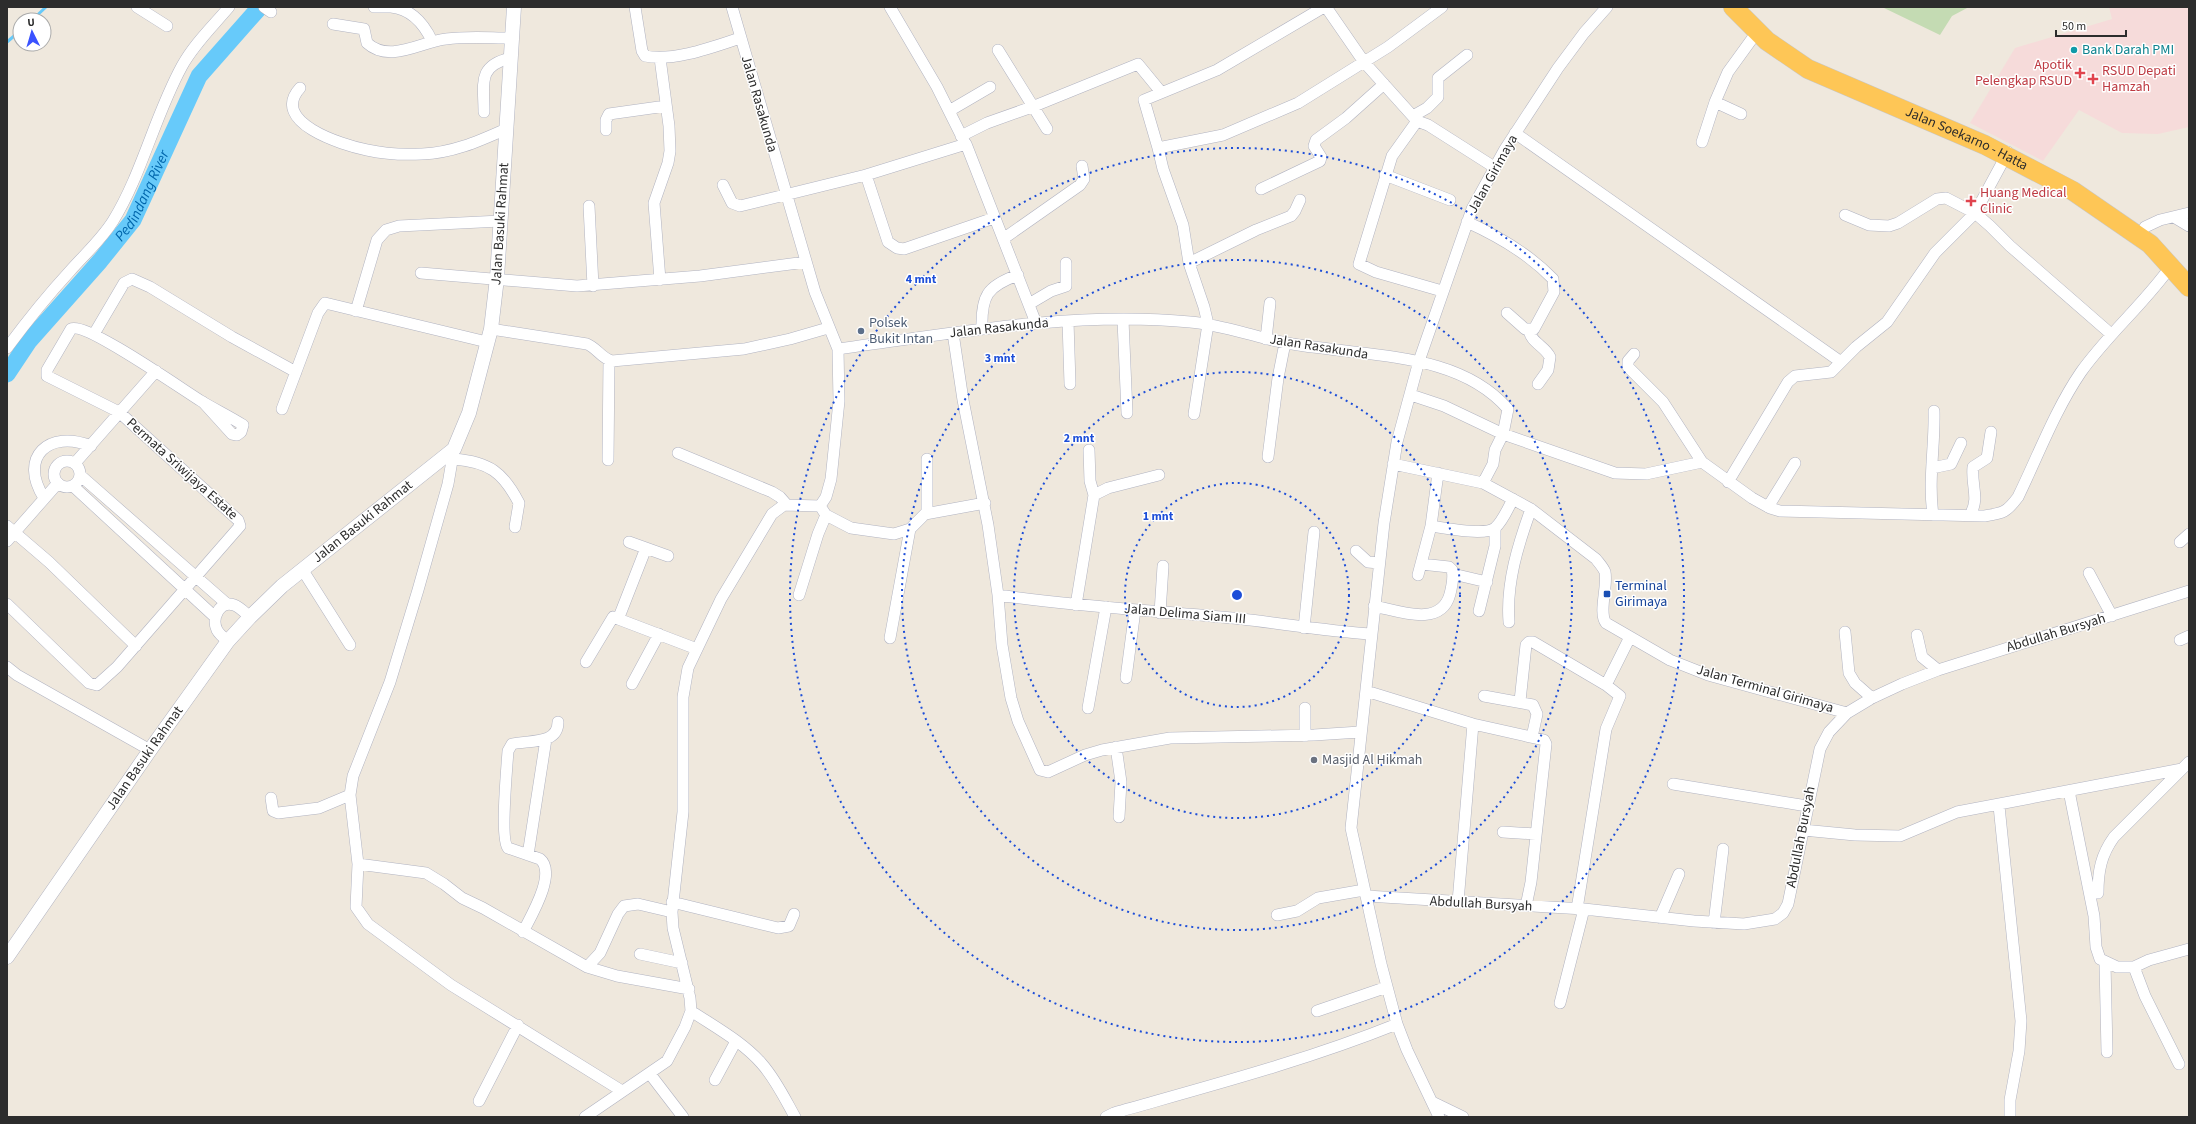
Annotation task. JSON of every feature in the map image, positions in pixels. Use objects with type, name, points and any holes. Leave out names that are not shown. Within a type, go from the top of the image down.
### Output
[{"type":"highway","name":"Jalan Soekarno - Hatta","points":[[1733,7],[1756,32],[1785,55],[1808,69],[2008,152],[2079,184],[2145,227],[2180,268],[2189,286]]},
{"type":"highway","name":"Jalan Soekarno - Hatta","points":[[1747,7],[1781,38],[1807,56],[1838,72],[1944,117],[2008,152],[2073,191],[2118,221],[2180,268]]},
{"type":"street","points":[[137,7],[167,26]]},
{"type":"street","points":[[7,348],[33,312],[96,245],[114,220],[125,197],[165,99],[182,66],[198,42],[229,7]]},
{"type":"street","points":[[374,7],[403,9],[422,22],[432,41]]},
{"type":"street","name":"Jalan Basuki Rahmat","points":[[7,957],[150,750],[228,641],[250,616],[302,569],[454,454],[469,413],[489,336],[497,278],[514,7]]},
{"type":"street","points":[[635,7],[642,53],[645,56],[660,58],[700,51],[740,38]]},
{"type":"street","name":"Jalan Rasakunda","points":[[732,7],[806,262],[828,328],[838,349],[982,328],[1068,321],[1166,320],[1208,324],[1285,343],[1419,361],[1471,379],[1494,395],[1509,411],[1503,434]]},
{"type":"street","points":[[890,7],[937,87],[963,140],[1018,275],[1036,324]]},
{"type":"street","points":[[1194,414],[1208,324],[1204,307],[1189,263],[1183,225],[1163,169],[1158,148],[1143,102],[1161,92],[1217,70],[1325,7],[1364,62],[1415,118],[1494,167]]},
{"type":"street","points":[[1158,148],[1223,135],[1246,127],[1298,103],[1364,62],[1442,7]]},
{"type":"street","name":"Jalan Girimaya","points":[[1439,1117],[1407,1050],[1397,1024],[1387,987],[1351,828],[1374,606],[1393,464],[1419,361],[1467,222],[1494,167],[1558,68],[1584,34],[1608,7]]},
{"type":"street","points":[[333,24],[364,30],[367,43],[376,48],[387,51],[405,50],[432,41],[453,38],[511,38]]},
{"type":"street","points":[[1702,142],[1715,102],[1728,72],[1756,32]]},
{"type":"street","points":[[998,50],[1047,129]]},
{"type":"street","points":[[1442,291],[1376,272],[1359,264],[1392,156],[1415,118],[1438,97],[1436,81],[1441,74],[1467,56]]},
{"type":"street","points":[[484,112],[484,80],[489,68],[494,63],[510,58]]},
{"type":"street","points":[[660,58],[670,142],[669,158],[654,203],[660,280]]},
{"type":"street","points":[[723,185],[732,203],[736,206],[866,175],[963,140],[987,123],[1032,107],[1138,64],[1161,92]]},
{"type":"street","points":[[1261,189],[1320,161],[1321,157],[1314,146],[1316,140],[1346,118],[1384,84]]},
{"type":"street","points":[[948,111],[990,87]]},
{"type":"street","points":[[300,88],[293,96],[292,104],[298,120],[330,138],[369,150],[403,154],[442,152],[462,148],[506,129]]},
{"type":"street","points":[[1715,102],[1741,114]]},
{"type":"street","points":[[606,130],[606,120],[609,114],[666,106]]},
{"type":"street","points":[[1515,134],[1841,362]]},
{"type":"street","points":[[1728,482],[1792,378],[1829,373],[1864,339],[1887,322],[1935,253],[1975,213],[2008,152]]},
{"type":"street","points":[[1003,239],[1080,185],[1084,179],[1082,166]]},
{"type":"street","points":[[866,175],[888,242],[896,248],[904,249],[994,218]]},
{"type":"street","points":[[1386,175],[1450,200]]},
{"type":"street","points":[[1845,215],[1869,225],[1894,225],[1943,197],[1975,213],[2111,334]]},
{"type":"street","points":[[1189,263],[1256,230],[1290,216],[1295,211],[1300,200]]},
{"type":"street","points":[[589,206],[593,286]]},
{"type":"street","points":[[2145,227],[2189,213]]},
{"type":"street","points":[[2174,217],[2189,226]]},
{"type":"street","points":[[356,311],[377,240],[386,230],[399,226],[501,221]]},
{"type":"street","points":[[1467,222],[1494,234],[1517,249],[1553,279],[1554,292],[1536,327],[1529,330]]},
{"type":"street","points":[[421,273],[497,278],[559,285],[593,286],[660,280],[806,262]]},
{"type":"street","points":[[1029,304],[1051,291],[1066,286],[1066,263]]},
{"type":"street","points":[[1634,354],[1628,361],[1627,366],[1663,402],[1702,462],[1728,482],[1768,507],[1780,510],[1933,515],[2001,513],[2009,509],[2018,497],[2060,409],[2081,373],[2111,334],[2180,268]]},
{"type":"street","points":[[982,328],[982,308],[986,295],[998,283],[1018,275]]},
{"type":"street","points":[[94,334],[124,283],[132,279],[150,287],[232,337],[296,372]]},
{"type":"street","points":[[282,409],[323,304],[489,336],[587,344],[609,360],[629,360],[744,349],[790,339],[828,328]]},
{"type":"street","points":[[1266,339],[1270,304]]},
{"type":"street","points":[[1507,313],[1529,330],[1530,337],[1544,349],[1550,357],[1548,370],[1538,384]]},
{"type":"street","points":[[1123,320],[1127,413]]},
{"type":"street","points":[[1068,321],[1070,384]]},
{"type":"street","name":"Permata Sriwijaya Estate","points":[[7,604],[92,685],[100,684],[136,646],[240,526],[239,521],[119,412],[49,377],[46,374],[71,329],[77,327],[94,334],[156,371],[203,402]]},
{"type":"street","points":[[953,333],[963,400],[985,503],[998,595],[1002,645],[1011,698],[1018,721],[1040,770],[1048,772],[1086,755],[1116,747],[1191,737],[1305,736],[1360,732]]},
{"type":"street","points":[[1268,457],[1278,378],[1285,343]]},
{"type":"street","points":[[799,595],[818,534],[831,479],[839,401],[838,349]]},
{"type":"street","points":[[608,460],[609,360]]},
{"type":"street","points":[[75,463],[156,371]]},
{"type":"street","points":[[1411,395],[1444,406],[1503,434],[1606,471],[1623,474],[1646,474],[1702,462]]},
{"type":"street","points":[[1933,515],[1930,493],[1934,411]]},
{"type":"street","points":[[1970,515],[1976,500],[1972,484],[1974,467],[1987,458],[1991,432]]},
{"type":"street","points":[[1483,483],[1493,464],[1495,450],[1503,434]]},
{"type":"street","points":[[44,498],[36,482],[34,472],[39,452],[51,443],[67,440],[91,446]]},
{"type":"street","points":[[1932,468],[1948,466],[1953,463],[1961,443]]},
{"type":"street","points":[[1076,605],[1094,495],[1090,481],[1089,450]]},
{"type":"street","points":[[678,453],[772,492],[780,497],[787,505]]},
{"type":"street","points":[[515,527],[519,503],[496,470],[454,454],[418,590],[390,682],[357,762],[350,795],[358,864],[356,906],[368,924],[451,985],[518,1025],[622,1091]]},
{"type":"street","points":[[927,459],[927,513]]},
{"type":"street","points":[[81,476],[73,486],[65,487],[58,483],[55,479],[55,468],[64,461],[75,463],[80,469],[81,476],[227,604],[238,607],[250,616]]},
{"type":"street","points":[[1768,507],[1796,463]]},
{"type":"street","name":"Jalan Terminal Girimaya","points":[[1393,464],[1483,483],[1531,509],[1596,559],[1604,572],[1603,620],[1610,626],[1670,660],[1708,676],[1847,713]]},
{"type":"street","points":[[1418,575],[1431,526],[1438,473]]},
{"type":"street","points":[[1094,495],[1108,488],[1159,475]]},
{"type":"street","points":[[7,541],[11,529],[58,483]]},
{"type":"street","points":[[73,486],[183,590],[214,617],[217,630],[228,641]]},
{"type":"street","points":[[1479,611],[1495,546],[1495,528],[1513,499]]},
{"type":"street","points":[[890,638],[910,529],[920,517],[927,513],[985,503]]},
{"type":"street","points":[[585,1117],[622,1091],[650,1074],[671,1055],[691,1011],[688,989],[673,928],[672,907],[684,812],[684,690],[688,668],[721,599],[764,524],[776,510],[787,505],[823,511],[844,525],[858,529],[894,534],[910,529]]},
{"type":"street","points":[[1509,622],[1508,601],[1517,548],[1531,509]]},
{"type":"street","points":[[1431,526],[1482,532],[1495,528]]},
{"type":"street","points":[[11,529],[49,562],[136,646]]},
{"type":"street","points":[[1304,628],[1314,532]]},
{"type":"street","points":[[2180,542],[2189,534]]},
{"type":"street","points":[[629,542],[668,556]]},
{"type":"street","points":[[619,617],[646,548]]},
{"type":"street","points":[[1356,551],[1368,562],[1379,563]]},
{"type":"street","points":[[1374,606],[1418,614],[1438,613],[1448,599],[1453,574],[1449,567],[1421,564]]},
{"type":"street","points":[[1160,613],[1164,566]]},
{"type":"street","points":[[302,569],[350,645]]},
{"type":"street","points":[[2090,573],[2112,616]]},
{"type":"street","points":[[1453,574],[1487,582]]},
{"type":"street","name":"Abdullah Bursyah","points":[[1277,915],[1296,911],[1318,898],[1365,893],[1458,902],[1581,909],[1714,923],[1744,924],[1775,919],[1783,913],[1788,904],[1807,806],[1823,741],[1829,732],[1847,713],[1872,698],[1938,670],[2188,593]]},
{"type":"street","name":"Jalan Delima Siam III","points":[[998,595],[1076,605],[1242,619],[1304,628],[1371,634]]},
{"type":"street","points":[[214,617],[219,609],[227,604]]},
{"type":"street","points":[[1088,708],[1106,608]]},
{"type":"street","points":[[1126,678],[1135,610]]},
{"type":"street","points":[[586,662],[610,619],[613,617],[619,617],[697,649]]},
{"type":"street","points":[[1845,632],[1849,673],[1855,683],[1872,698]]},
{"type":"street","points":[[632,684],[658,634]]},
{"type":"street","points":[[1917,635],[1922,657],[1938,670]]},
{"type":"street","points":[[1606,685],[1630,637]]},
{"type":"street","points":[[1520,701],[1526,645],[1529,642],[1533,642],[1606,685],[1620,696],[1606,729],[1581,909],[1560,1003]]},
{"type":"street","points":[[7,667],[17,675],[150,750]]},
{"type":"street","points":[[1366,691],[1474,724],[1543,739],[1546,744],[1526,906]]},
{"type":"street","points":[[1484,696],[1520,701],[1533,705],[1536,708],[1537,714],[1532,736]]},
{"type":"street","points":[[1305,708],[1305,736]]},
{"type":"street","points":[[524,932],[543,888],[547,872],[542,860],[508,848],[504,842],[508,751],[512,744],[546,739],[556,734],[558,722]]},
{"type":"street","points":[[1458,902],[1474,724]]},
{"type":"street","points":[[528,854],[546,739]]},
{"type":"street","points":[[1116,747],[1121,782],[1119,817]]},
{"type":"street","points":[[1803,830],[1855,835],[1897,836],[1957,812],[1999,806],[2185,766]]},
{"type":"street","points":[[2098,893],[2100,866],[2108,846],[2114,837],[2185,766]]},
{"type":"street","points":[[1673,784],[1807,806]]},
{"type":"street","points":[[2069,791],[2094,916],[2096,947],[2100,959],[2105,963],[2117,967],[2134,967],[2149,960],[2189,949]]},
{"type":"street","points":[[271,798],[273,811],[278,813],[319,808],[350,795]]},
{"type":"street","points":[[1999,806],[2021,1021],[2019,1051],[2010,1100],[2010,1117]]},
{"type":"street","points":[[1503,832],[1536,834]]},
{"type":"street","points":[[1714,923],[1723,849]]},
{"type":"street","points":[[358,864],[426,873],[444,884],[462,898],[483,908],[587,967],[617,976],[688,989]]},
{"type":"street","points":[[1660,918],[1679,874]]},
{"type":"street","points":[[587,967],[600,953],[618,914],[624,906],[632,903],[672,907],[778,928],[789,926],[794,914]]},
{"type":"street","points":[[640,954],[682,963]]},
{"type":"street","points":[[2105,963],[2107,1052]]},
{"type":"street","points":[[2134,967],[2146,996],[2179,1064]]},
{"type":"street","points":[[1317,1011],[1387,987]]},
{"type":"street","points":[[691,1011],[736,1040],[763,1065],[795,1117]]},
{"type":"street","points":[[1106,1117],[1114,1113],[1266,1071],[1340,1047],[1397,1024]]},
{"type":"street","points":[[479,1101],[518,1025]]},
{"type":"street","points":[[715,1080],[736,1040]]},
{"type":"street","points":[[650,1074],[683,1117]]},
{"type":"street","points":[[1432,1102],[1462,1117]]},
{"type":"shaded area","name":"RSUD Depati Hamzah","points":[[2109,7],[2189,7],[2189,127],[2158,134],[2122,133],[2079,110],[2043,161],[1970,123],[2015,48],[2112,19]]},
{"type":"green space","points":[[1882,7],[1969,7],[1952,16],[1940,35]]},
{"type":"waterway","points":[[41,12],[46,7]]},
{"type":"waterway","name":"Pedindang River","points":[[7,374],[29,341],[100,261],[133,220],[199,76],[260,7]]},
{"type":"waterway","points":[[7,42],[12,38]]},
{"type":"place","name":"Bank Darah PMI","points":[[2074,50]]},
{"type":"place","name":"Apotik Pelengkap RSUD","points":[[2080,73]]},
{"type":"place","name":"RSUD Depati Hamzah","points":[[2093,79]]},
{"type":"place","name":"Huang Medical Clinic","points":[[1971,201]]},
{"type":"place","name":"Polsek Bukit Intan","points":[[861,331]]},
{"type":"place","name":"Terminal Girimaya","points":[[1607,594]]},
{"type":"place","name":"Masjid Al Hikmah","points":[[1314,760]]}]
